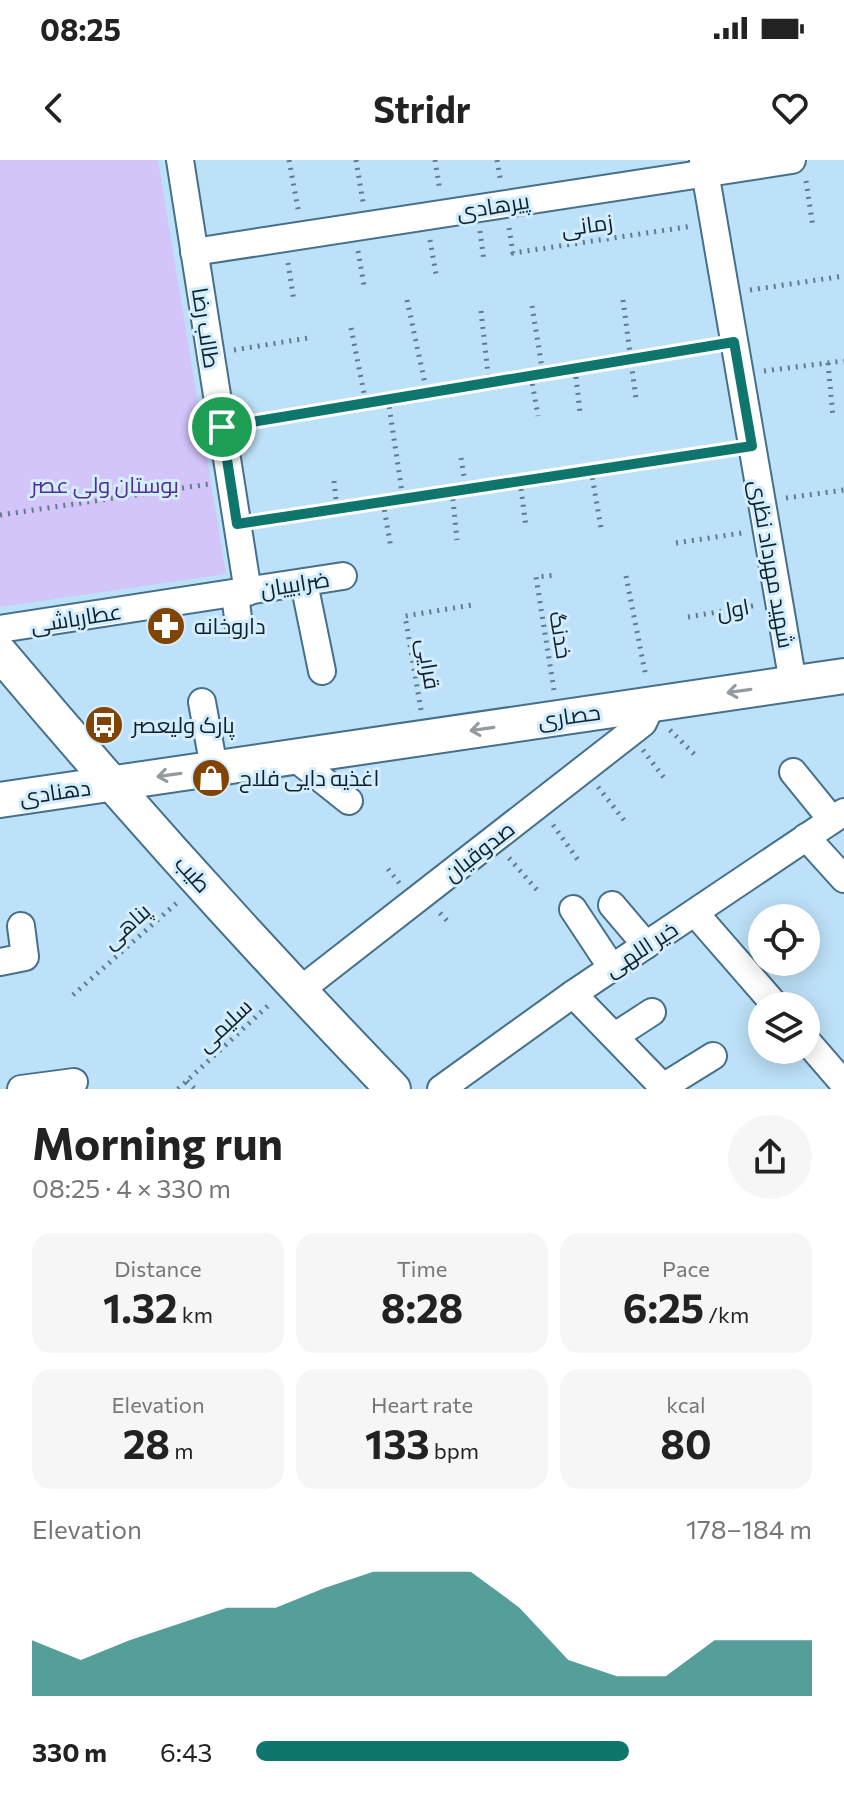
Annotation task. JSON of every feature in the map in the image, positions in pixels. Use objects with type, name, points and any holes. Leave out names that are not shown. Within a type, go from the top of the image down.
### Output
[{"type":"main road","name":"طیب","points":[[0,653],[111,784],[295,988],[393,1089]]},
{"type":"main road","name":"حصاری","points":[[111,784],[844,676]]},
{"type":"main road","name":"دهنادی","points":[[0,800],[111,784]]},
{"type":"street","name":"طالب رضا","points":[[180,160],[237,524],[241,593],[239,626]]},
{"type":"street","name":"پیرهادی","points":[[194,252],[505,204],[704,167],[798,167]]},
{"type":"street","name":"شهید مهرداد نظری","points":[[704,167],[793,683]]},
{"type":"street","name":"ضرابییان","points":[[241,593],[343,576]]},
{"type":"street","points":[[304,583],[322,671]]},
{"type":"street","name":"عطارباشی","points":[[0,629],[241,593]]},
{"type":"street","points":[[202,702],[214,768]]},
{"type":"street","name":"صدوقیان","points":[[295,988],[643,723],[652,704]]},
{"type":"street","points":[[294,757],[349,801]]},
{"type":"street","points":[[793,772],[838,816]]},
{"type":"street","name":"خیر اللهی","points":[[441,1089],[573,994],[838,816]]},
{"type":"street","points":[[806,837],[844,879]]},
{"type":"street","points":[[612,905],[646,945]]},
{"type":"street","points":[[573,909],[612,968]]},
{"type":"street","points":[[695,913],[764,992]]},
{"type":"street","points":[[0,962],[25,957],[21,926]]},
{"type":"street","points":[[573,994],[664,1088],[713,1056]]},
{"type":"street","points":[[615,1036],[652,1012]]},
{"type":"street","points":[[820,1057],[843,1086]]},
{"type":"street","points":[[21,1089],[74,1082]]},
{"type":"path","points":[[289,160],[294,301]]},
{"type":"path","points":[[356,160],[364,285]]},
{"type":"path","points":[[798,167],[813,227]]},
{"type":"path","name":"زمانی","points":[[505,204],[513,253],[713,223]]},
{"type":"path","points":[[425,216],[436,274]]},
{"type":"path","points":[[725,293],[844,276]]},
{"type":"path","points":[[407,300],[427,393]]},
{"type":"path","points":[[623,300],[636,399]]},
{"type":"path","points":[[532,306],[543,374]]},
{"type":"path","points":[[481,311],[489,383]]},
{"type":"path","points":[[351,328],[366,403]]},
{"type":"path","points":[[210,354],[308,338]]},
{"type":"path","points":[[222,427],[734,342]]},
{"type":"path","points":[[740,375],[844,361]]},
{"type":"path","points":[[828,363],[833,417]]},
{"type":"path","points":[[575,369],[580,412]]},
{"type":"path","points":[[531,376],[538,416]]},
{"type":"path","points":[[388,399],[403,499]]},
{"type":"path","points":[[237,524],[752,446]]},
{"type":"path","points":[[461,458],[466,489]]},
{"type":"path","points":[[591,470],[601,528]]},
{"type":"path","points":[[0,515],[230,480]]},
{"type":"path","points":[[334,481],[337,509]]},
{"type":"path","points":[[520,481],[526,527]]},
{"type":"path","points":[[762,502],[844,490]]},
{"type":"path","points":[[452,491],[457,540]]},
{"type":"path","points":[[383,502],[391,548]]},
{"type":"path","points":[[676,543],[766,529]]},
{"type":"path","name":"خدنگ","points":[[557,575],[536,577],[559,718]]},
{"type":"path","points":[[626,576],[652,704]]},
{"type":"path","name":"اول","points":[[688,617],[779,601]]},
{"type":"path","name":"قرایی","points":[[425,738],[405,616],[472,605]]},
{"type":"path","points":[[630,733],[664,778]]},
{"type":"path","points":[[584,769],[627,824]]},
{"type":"path","points":[[538,805],[578,860]]},
{"type":"path","points":[[493,840],[537,890]]},
{"type":"path","name":"پناهی","points":[[73,995],[200,882]]},
{"type":"path","name":"سلیمی","points":[[178,1089],[295,988]]},
{"type":"path","points":[[187,1081],[195,1089]]},
{"type":"green space","name":"بوستان ولی عصر","points":[[0,160],[158,160],[226,574],[0,607]]},
{"type":"place","name":"داروخانه","points":[[166,626]]},
{"type":"place","name":"پارک ولیعصر","points":[[104,725]]},
{"type":"place","name":"اغذیه دایی فلاح","points":[[211,778]]},
{"type":"route","points":[[734,342],[752,446],[237,524],[222,427],[734,342]]}]
